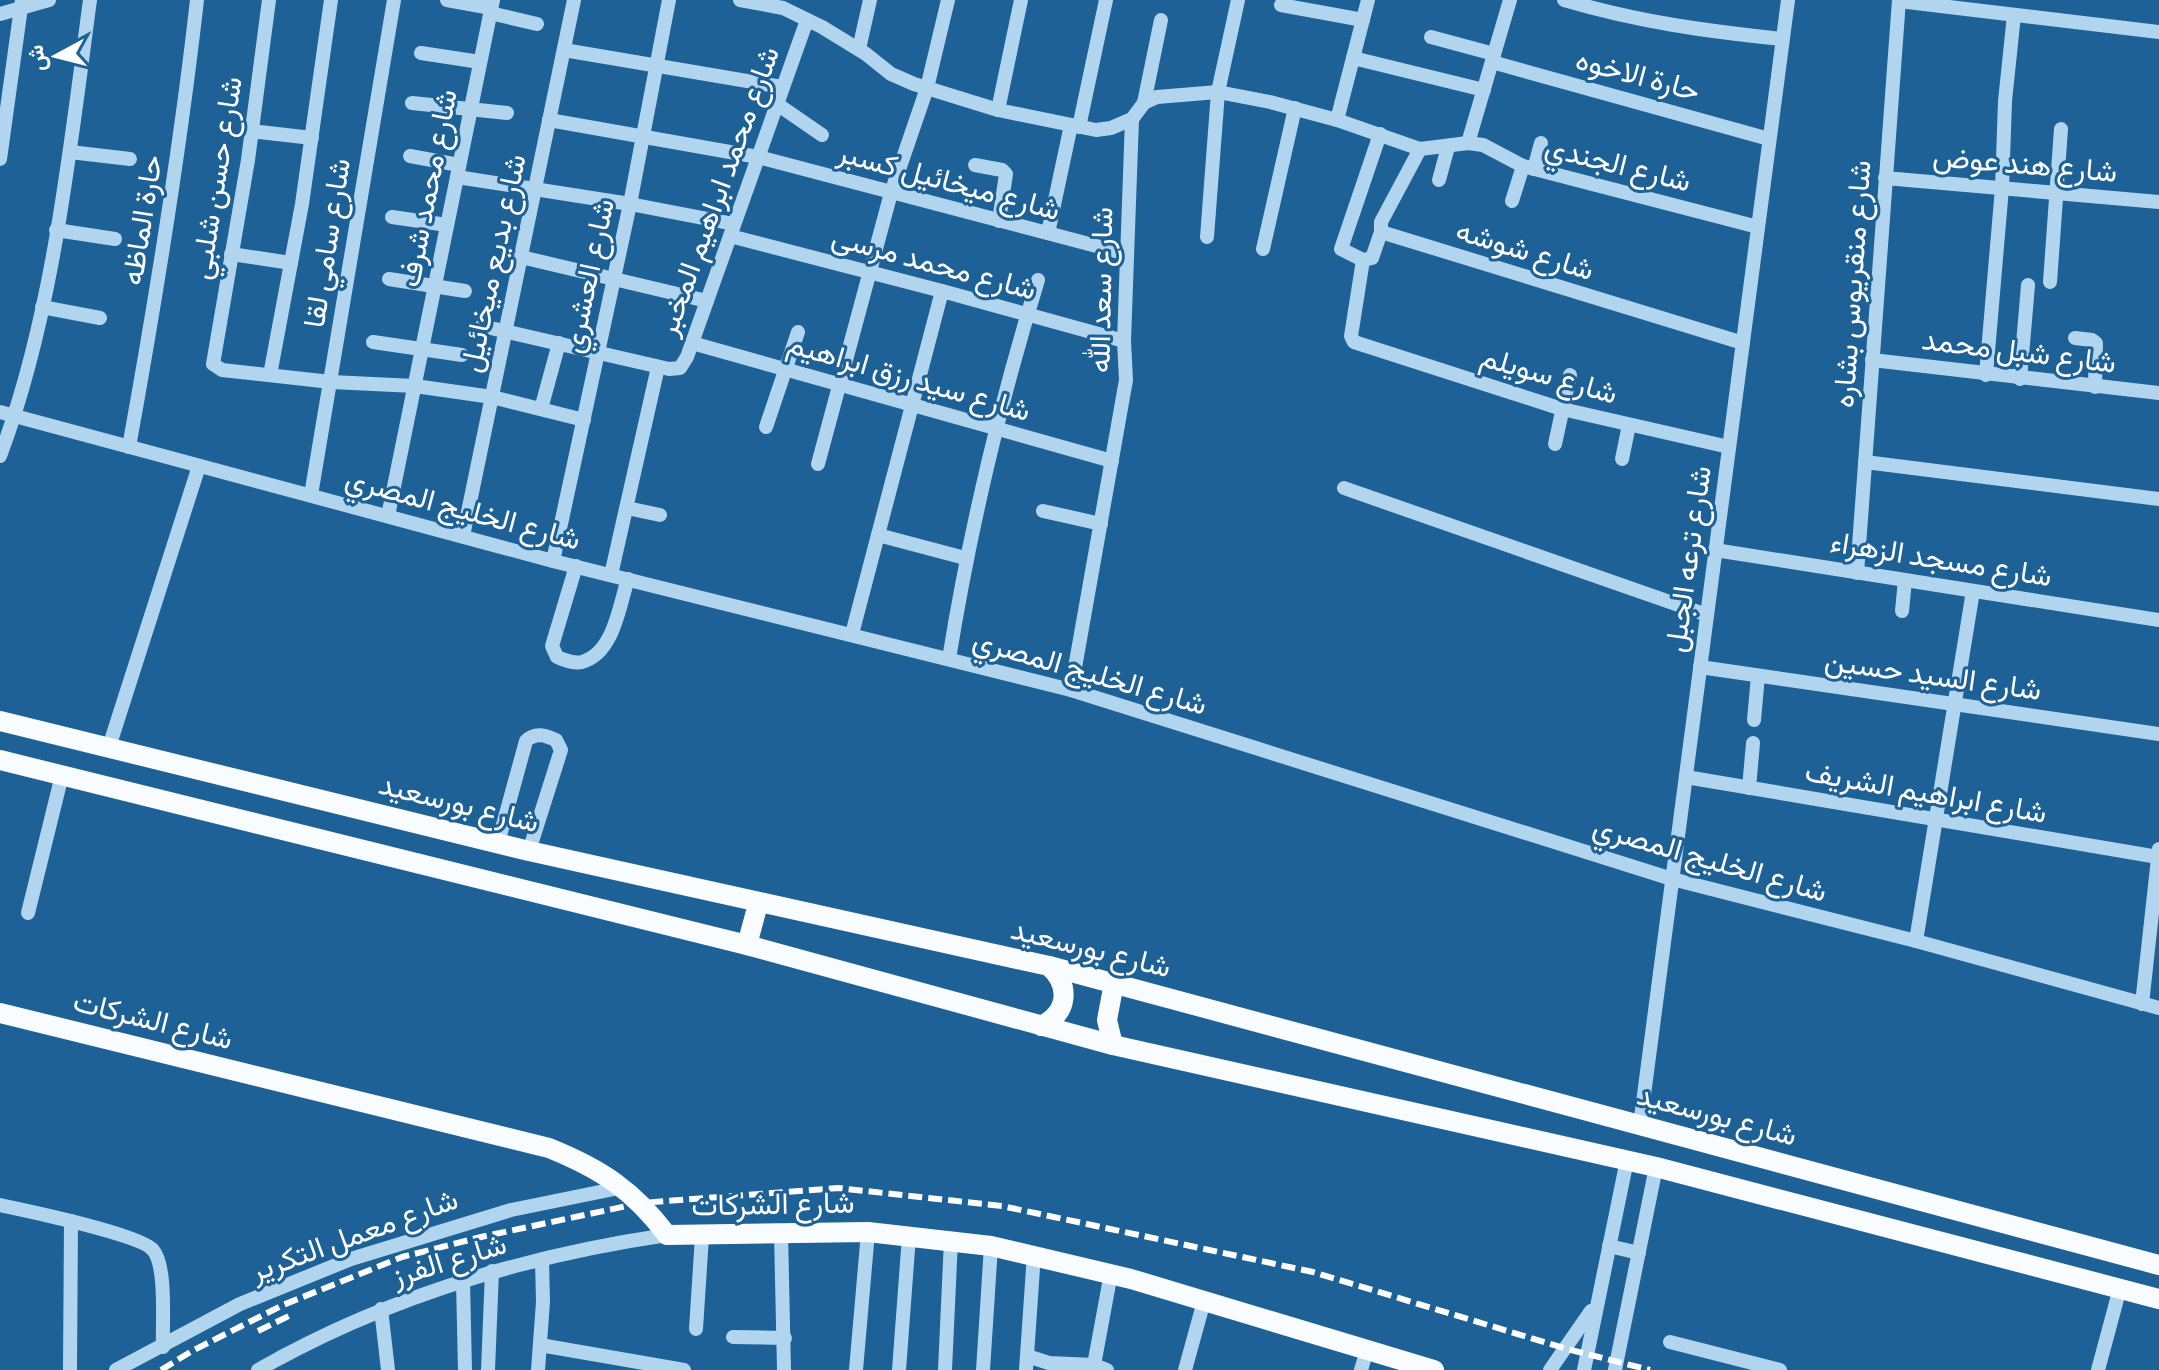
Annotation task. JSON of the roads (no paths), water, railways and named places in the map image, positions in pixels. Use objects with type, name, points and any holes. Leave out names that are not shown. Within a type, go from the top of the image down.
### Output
[{"type":"main road","name":"شارع بورسعيد","points":[[0,721],[529,851],[1049,966],[2159,1265]]},
{"type":"main road","points":[[0,760],[747,945],[1113,1045],[1656,1167],[2159,1299]]},
{"type":"main road","points":[[747,945],[758,904]]},
{"type":"main road","points":[[1041,1026],[1051,1021],[1063,1004],[1063,982],[1049,966]]},
{"type":"main road","points":[[1113,1045],[1107,1020],[1114,983]]},
{"type":"main road","name":"شارع الشركات","points":[[0,1013],[549,1148],[589,1164],[624,1187],[667,1235],[868,1232],[991,1246],[1111,1273],[1434,1370]]},
{"type":"street","points":[[0,14],[22,4],[49,0]]},
{"type":"street","points":[[0,456],[15,417],[42,307],[70,152],[90,0]]},
{"type":"street","name":"حارة الماظه","points":[[129,447],[165,249],[197,0]]},
{"type":"street","name":"شارع حسن شلبي","points":[[269,0],[213,364],[222,370],[270,375]]},
{"type":"street","points":[[331,0],[312,138],[270,375],[415,386],[492,397],[584,420]]},
{"type":"street","name":"شارع سامي لقا","points":[[311,495],[394,0]]},
{"type":"street","points":[[447,0],[491,7],[537,24]]},
{"type":"street","name":"شارع بديع ميخائيل","points":[[463,536],[574,0]]},
{"type":"street","name":"شارع العشري","points":[[553,561],[630,204],[669,0]]},
{"type":"street","points":[[740,0],[783,8],[859,49],[891,74],[927,88],[998,110],[1096,130],[1111,128],[1132,119],[1144,103],[1161,20]]},
{"type":"street","points":[[859,49],[870,0]]},
{"type":"street","points":[[818,464],[891,193],[927,88],[948,0]]},
{"type":"street","points":[[998,110],[1021,0]]},
{"type":"street","points":[[1048,233],[1106,0]]},
{"type":"street","points":[[1207,237],[1218,92],[1238,0]]},
{"type":"street","points":[[1337,120],[1368,0]]},
{"type":"street","points":[[1144,103],[1157,97],[1218,92],[1295,108],[1420,149],[1468,143],[1510,0]]},
{"type":"street","points":[[1564,0],[1615,15],[1679,28],[1782,39]]},
{"type":"street","name":"شارع ترعه الجبل","points":[[1640,1125],[1788,0]]},
{"type":"street","points":[[1899,0],[2159,32]]},
{"type":"street","name":"شارع منقريوس بشاره","points":[[1857,573],[1899,0]]},
{"type":"street","points":[[0,159],[22,4]]},
{"type":"street","points":[[1281,5],[1363,20]]},
{"type":"street","name":"شارع محمد شرف","points":[[388,516],[491,7]]},
{"type":"street","points":[[1986,375],[2014,15]]},
{"type":"street","name":"شارع محمد ابراهيم المخبر","points":[[663,368],[680,368],[684,364],[807,20]]},
{"type":"street","name":"حارة الاخوه","points":[[1431,37],[1769,139]]},
{"type":"street","points":[[564,50],[782,87]]},
{"type":"street","points":[[421,53],[480,62]]},
{"type":"street","points":[[1353,58],[1484,90]]},
{"type":"street","points":[[412,103],[507,113]]},
{"type":"street","points":[[777,104],[822,135]]},
{"type":"street","points":[[1263,249],[1295,108]]},
{"type":"street","name":"شارع سعد الله","points":[[1071,690],[1126,380],[1124,341],[1132,119]]},
{"type":"street","name":"شارع ميخائيل كسبر","points":[[549,120],[758,157],[1127,254]]},
{"type":"street","points":[[2050,282],[2061,129]]},
{"type":"street","points":[[251,131],[312,138]]},
{"type":"street","points":[[1380,134],[1341,249],[1363,260],[1372,258],[1381,232],[1381,222],[1420,149]]},
{"type":"street","name":"شارع الجندي","points":[[1468,143],[1493,148],[1529,168],[1758,227]]},
{"type":"street","points":[[1512,201],[1541,143]]},
{"type":"street","points":[[1439,180],[1448,147]]},
{"type":"street","points":[[70,152],[130,159]]},
{"type":"street","name":"شارع محمد مرسى","points":[[410,156],[458,171],[630,204],[732,230],[870,272],[1124,341]]},
{"type":"street","points":[[975,165],[1002,170],[1006,174],[999,221]]},
{"type":"street","name":"شارع هند عوض","points":[[1885,178],[2159,202]]},
{"type":"street","points":[[392,217],[447,225]]},
{"type":"street","points":[[56,230],[115,239]]},
{"type":"street","name":"شارع شوشه","points":[[1381,232],[1743,343]]},
{"type":"street","points":[[231,254],[291,263]]},
{"type":"street","points":[[521,257],[707,301]]},
{"type":"street","name":"شارع سويلم","points":[[1363,260],[1351,336],[1358,345],[1562,409],[1729,447]]},
{"type":"street","points":[[389,279],[465,291]]},
{"type":"street","points":[[949,659],[965,558],[995,428],[1038,280]]},
{"type":"street","points":[[2020,379],[2028,285]]},
{"type":"street","points":[[852,634],[942,291]]},
{"type":"street","points":[[42,307],[100,318]]},
{"type":"street","points":[[482,326],[663,368],[611,575]]},
{"type":"street","points":[[766,427],[798,332]]},
{"type":"street","points":[[2075,338],[2096,343],[2095,387]]},
{"type":"street","points":[[373,342],[462,355]]},
{"type":"street","points":[[541,409],[559,343]]},
{"type":"street","name":"شارع سيد رزق ابراهيم","points":[[692,343],[1112,461]]},
{"type":"street","name":"شارع شبل محمد","points":[[1872,360],[2159,393]]},
{"type":"street","points":[[1555,444],[1570,375]]},
{"type":"street","name":"شارع الخليج المصري","points":[[0,412],[553,561],[1071,690],[1672,879],[1916,941],[2159,1008]]},
{"type":"street","points":[[1622,459],[1629,425]]},
{"type":"street","points":[[1865,462],[2159,499]]},
{"type":"street","points":[[109,747],[199,466]]},
{"type":"street","points":[[1344,488],[1707,615]]},
{"type":"street","points":[[627,508],[660,515]]},
{"type":"street","points":[[1043,511],[1101,524]]},
{"type":"street","points":[[878,535],[965,558]]},
{"type":"street","name":"شارع مسجد الزهراء","points":[[1715,550],[2159,620]]},
{"type":"street","points":[[576,566],[552,646],[557,657],[573,662],[582,662],[606,645],[628,579]]},
{"type":"street","points":[[1902,611],[1905,580]]},
{"type":"street","points":[[1916,941],[1973,591]]},
{"type":"street","name":"شارع السيد حسين","points":[[1700,667],[2159,734]]},
{"type":"street","points":[[1754,720],[1758,676]]},
{"type":"street","points":[[498,843],[526,741],[541,735],[556,740],[561,750],[529,851]]},
{"type":"street","points":[[1749,788],[1753,743]]},
{"type":"street","points":[[28,913],[62,775]]},
{"type":"street","name":"شارع ابراهيم الشريف","points":[[1686,777],[2158,857]]},
{"type":"street","points":[[2142,1004],[2159,848]]},
{"type":"street","points":[[1584,1370],[1627,1160]]},
{"type":"street","points":[[1615,1370],[1656,1167]]},
{"type":"street","name":"شارع معمل التكرير","points":[[116,1370],[240,1304],[351,1259],[511,1210],[624,1187]]},
{"type":"street","points":[[0,1205],[71,1221],[153,1248],[160,1265],[163,1347]]},
{"type":"street","points":[[70,1370],[71,1221]]},
{"type":"street","points":[[856,1370],[868,1232]]},
{"type":"street","points":[[781,1233],[784,1370]]},
{"type":"street","name":"شارع الفرز","points":[[258,1370],[300,1346],[381,1309],[492,1271],[667,1235]]},
{"type":"street","points":[[696,1329],[702,1236]]},
{"type":"street","points":[[899,1370],[909,1236]]},
{"type":"street","points":[[945,1370],[951,1240]]},
{"type":"street","points":[[983,1370],[991,1246]]},
{"type":"street","points":[[1609,1246],[1639,1253]]},
{"type":"street","points":[[1034,1254],[1027,1363],[1101,1368],[1111,1273]]},
{"type":"street","points":[[538,1370],[542,1260]]},
{"type":"street","points":[[488,1370],[492,1271]]},
{"type":"street","points":[[463,1281],[465,1370]]},
{"type":"street","points":[[2098,1370],[2120,1288]]},
{"type":"street","points":[[1185,1370],[1204,1301]]},
{"type":"street","points":[[1550,1370],[1598,1301]]},
{"type":"street","points":[[381,1309],[388,1370]]},
{"type":"street","points":[[733,1337],[785,1338]]},
{"type":"street","points":[[1670,1342],[1780,1370]]},
{"type":"street","points":[[540,1345],[684,1370]]},
{"type":"street","points":[[1361,1370],[1367,1350]]},
{"type":"railway","points":[[161,1370],[283,1305],[402,1257],[641,1203],[838,1188],[1002,1206],[1313,1272],[1567,1349],[1650,1370]]},
{"type":"railway","points":[[258,1331],[291,1315]]}]
